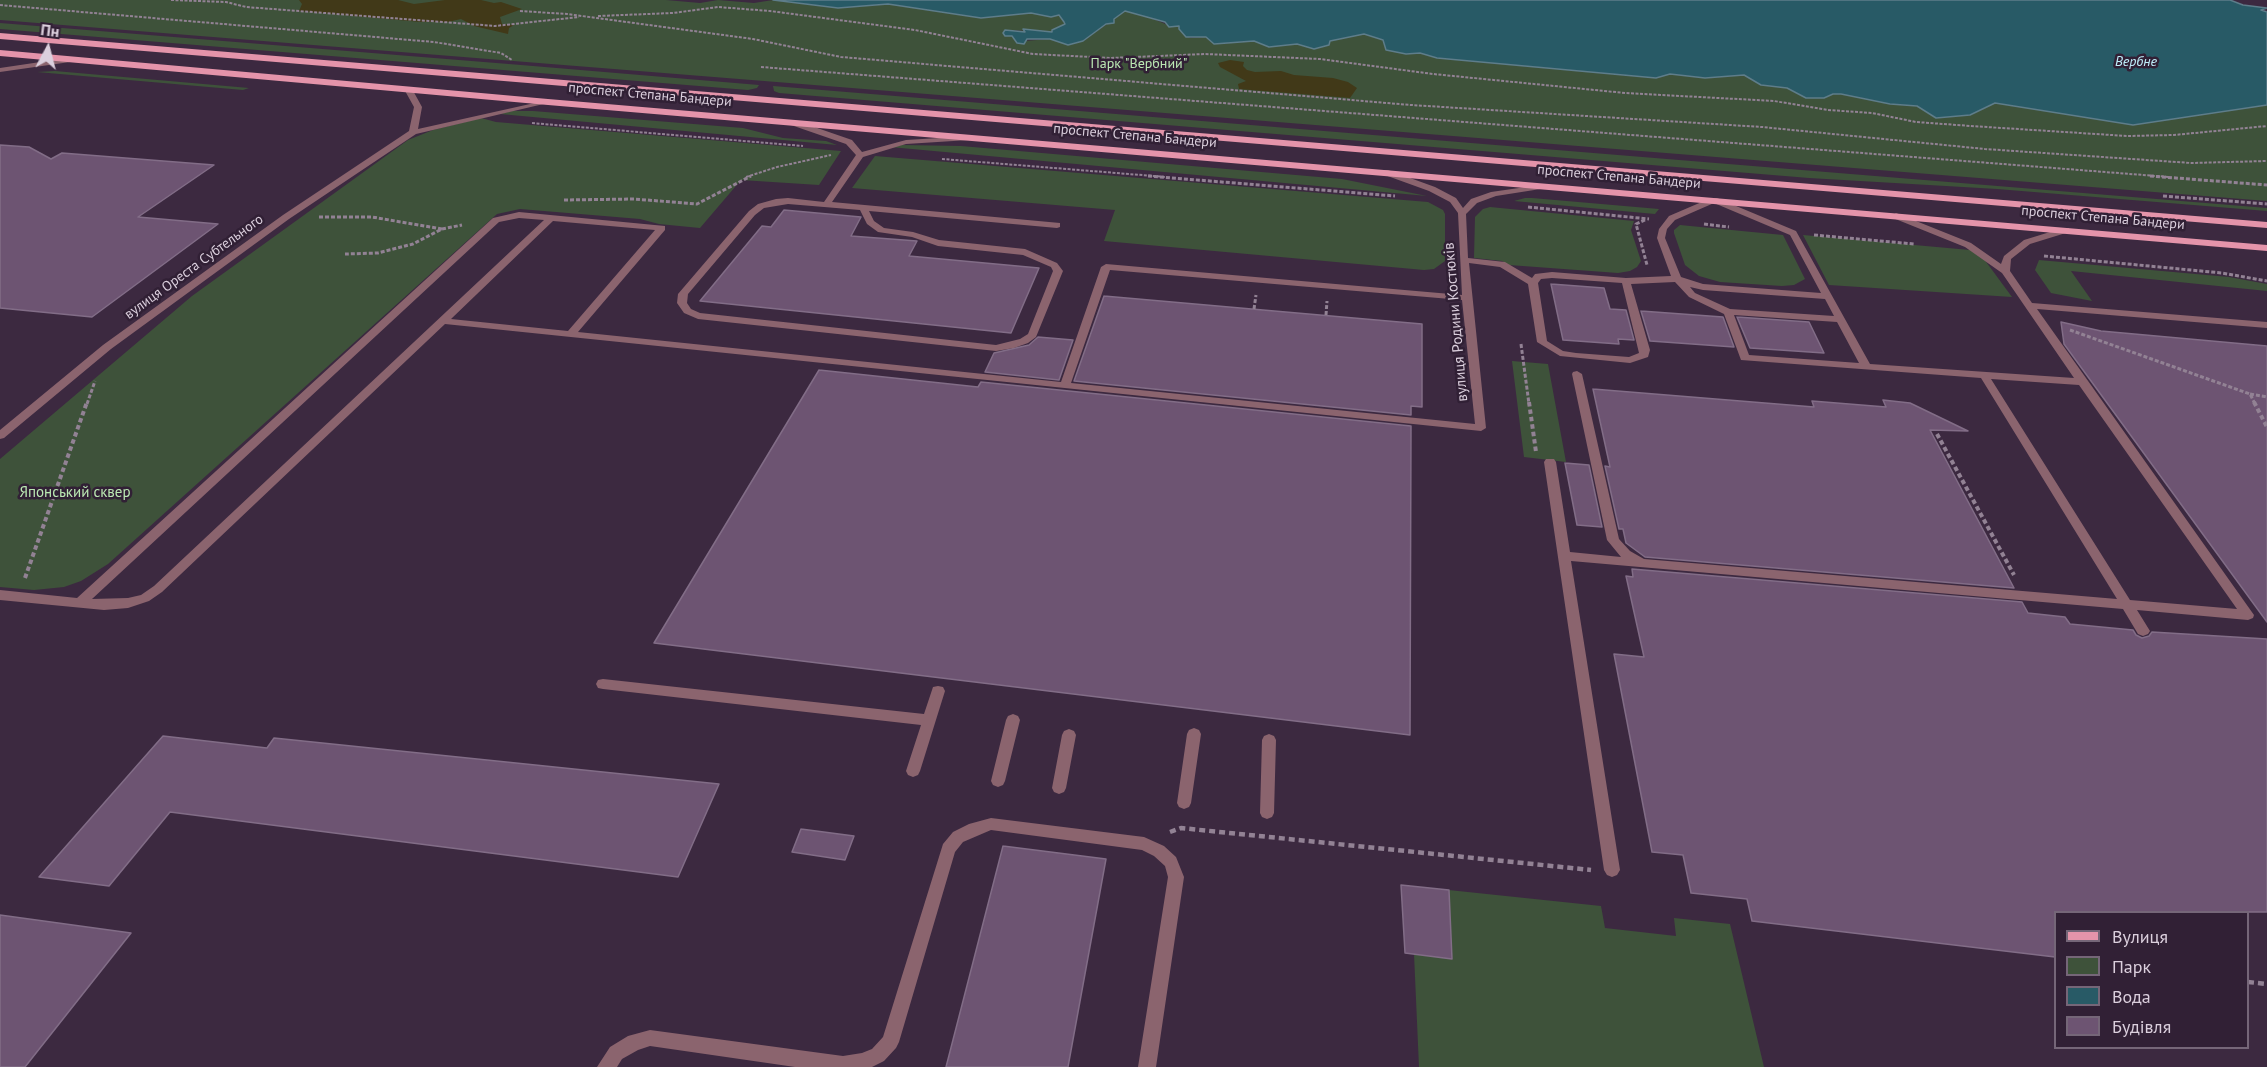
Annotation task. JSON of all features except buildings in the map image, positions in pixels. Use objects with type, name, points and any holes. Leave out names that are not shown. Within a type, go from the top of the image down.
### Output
[{"type":"main road","name":"проспект Степана Бандери","points":[[0,36],[2267,225]]},
{"type":"main road","name":"проспект Степана Бандери","points":[[2,53],[548,102],[1548,185],[2267,248]]},
{"type":"street","points":[[2,53],[0,70],[74,59]]},
{"type":"street","points":[[408,89],[418,107],[413,132]]},
{"type":"street","name":"вулиця Ореста Субтельного","points":[[0,436],[107,347],[286,217],[413,132],[548,102]]},
{"type":"street","points":[[794,123],[834,135],[849,142],[857,152]]},
{"type":"street","points":[[827,204],[857,152],[906,142],[976,138]]},
{"type":"street","points":[[1383,171],[1432,189],[1453,200],[1462,213],[1472,202],[1484,198],[1548,185]]},
{"type":"street","points":[[1840,319],[1728,312],[1692,295],[1677,279],[1661,238],[1663,229],[1670,221],[1714,200],[1793,233],[1866,366]]},
{"type":"street","points":[[863,208],[870,222],[881,230],[913,235],[938,243],[1025,252],[1054,264],[1058,271],[1032,335],[1024,341],[996,348],[698,316],[687,311],[682,303],[683,294],[752,213],[761,206],[776,202],[827,204],[1057,225]]},
{"type":"street","name":"вулиця Родини Костюків","points":[[1065,385],[1481,428],[1467,298],[1462,213]]},
{"type":"street","points":[[81,602],[496,220],[510,215],[662,228],[571,334]]},
{"type":"street","points":[[1565,556],[2248,615],[2005,271],[1968,245],[1916,222],[1893,215]]},
{"type":"street","points":[[0,595],[104,605],[128,603],[145,598],[158,589],[551,218]]},
{"type":"street","points":[[2005,271],[2007,258],[2027,242],[2066,230]]},
{"type":"street","points":[[1464,260],[1502,264],[1533,283]]},
{"type":"street","points":[[443,321],[1065,385],[1107,267],[1467,298]]},
{"type":"street","points":[[1626,281],[1645,350],[1644,355],[1639,359],[1576,356],[1560,353],[1542,342],[1533,283],[1538,276],[1626,281],[1677,279],[1703,287],[1828,296]]},
{"type":"street","points":[[2029,306],[2267,324]]},
{"type":"street","points":[[1728,312],[1745,357],[2082,382]]},
{"type":"street","points":[[1576,374],[1613,540],[1626,554],[1638,560],[1656,564]]},
{"type":"street","points":[[1984,375],[2143,631]]},
{"type":"street","points":[[1544,461],[1565,556],[1612,870]]},
{"type":"street","points":[[603,684],[929,720]]},
{"type":"street","points":[[914,771],[938,691]]},
{"type":"street","points":[[998,781],[1013,720]]},
{"type":"street","points":[[1184,803],[1194,734]]},
{"type":"street","points":[[1059,788],[1069,735]]},
{"type":"street","points":[[1267,813],[1269,740]]},
{"type":"street","points":[[606,1067],[616,1053],[633,1042],[650,1038],[843,1065],[863,1062],[878,1055],[890,1042],[948,849],[958,837],[991,824],[1144,844],[1159,851],[1171,862],[1176,876],[1147,1067]]},
{"type":"path","points":[[171,0],[226,2],[246,7],[495,26],[589,17],[673,13],[718,7],[770,11],[915,30],[1033,54],[1111,58],[1205,54],[1320,59],[1433,74],[1625,93],[1774,101],[1828,110],[1872,113],[1916,122],[2127,136],[2174,135],[2267,126]]},
{"type":"path","points":[[0,6],[434,42],[501,53],[519,64]]},
{"type":"path","points":[[520,10],[753,39],[841,57],[898,60],[1371,102],[1762,127],[1985,149],[2191,163],[2267,161]]},
{"type":"path","points":[[761,67],[2267,185]]},
{"type":"path","points":[[521,122],[804,147]]},
{"type":"path","points":[[556,201],[586,198],[634,199],[697,204],[741,179],[777,166],[857,152]]},
{"type":"path","points":[[939,158],[1164,179],[1398,196]]},
{"type":"path","points":[[1518,207],[1737,228]]},
{"type":"path","points":[[286,217],[372,217],[442,229]]},
{"type":"path","points":[[345,254],[378,253],[413,244],[442,229],[463,225]]},
{"type":"path","points":[[1793,233],[1920,244]]},
{"type":"path","points":[[2012,253],[2222,273],[2267,281]]},
{"type":"path","points":[[2062,328],[2250,394],[2267,397]]},
{"type":"path","points":[[1520,335],[1544,461]]},
{"type":"path","points":[[19,597],[107,347]]},
{"type":"path","points":[[2250,394],[2267,427]]},
{"type":"path","points":[[1937,434],[2018,582]]},
{"type":"path","points":[[1144,844],[1181,828],[1596,870]]},
{"type":"path","points":[[2249,982],[2267,984]]},
{"type":"green space","name":"Парк \"Вербний\"","points":[[0,0],[666,0],[700,3],[718,0],[754,3],[773,0],[838,8],[888,4],[981,18],[1031,13],[1051,17],[1059,15],[1065,24],[1052,30],[1053,32],[1005,30],[1011,36],[1024,41],[1050,39],[1068,45],[1083,41],[1125,11],[1133,11],[1168,25],[1180,26],[1179,29],[1190,38],[1206,37],[1214,44],[1254,41],[1269,47],[1297,44],[1314,49],[1329,45],[1330,41],[1363,34],[1383,40],[1386,44],[1406,54],[1420,53],[1437,58],[1656,78],[1670,74],[1705,78],[1744,75],[1761,85],[1787,88],[1806,98],[1824,98],[1833,94],[1841,94],[1890,104],[1917,106],[1936,118],[1970,115],[1995,103],[2133,124],[2267,105],[2267,201],[0,20]]},
{"type":"green space","points":[[0,23],[759,85],[757,88],[748,90],[0,29]]},
{"type":"green space","points":[[55,71],[249,88],[243,90],[37,72]]},
{"type":"green space","points":[[773,86],[2267,208],[2267,211],[1997,189],[1809,178],[779,93],[774,91]]},
{"type":"green space","points":[[512,111],[743,128],[783,138],[826,141],[837,145],[500,114]]},
{"type":"green space","name":"Японський сквер","points":[[481,118],[496,122],[841,151],[819,185],[741,180],[700,228],[659,224],[640,219],[520,209],[497,214],[108,564],[81,581],[64,587],[34,590],[0,587],[0,459],[192,296],[408,140],[433,130]]},
{"type":"green space","points":[[902,145],[961,146],[1342,179],[1427,196],[890,147]]},
{"type":"green space","points":[[875,156],[1428,202],[1443,210],[1445,214],[1445,261],[1434,269],[1424,270],[1104,241],[1115,210],[852,188]]},
{"type":"green space","points":[[1525,198],[1659,209],[1655,214],[1514,201]]},
{"type":"green space","points":[[1490,207],[1634,221],[1631,230],[1641,261],[1630,271],[1618,273],[1509,265],[1502,261],[1474,258],[1475,217],[1483,209]]},
{"type":"green space","points":[[1680,225],[1783,235],[1805,279],[1794,285],[1782,286],[1720,282],[1699,276],[1685,265],[1674,233]]},
{"type":"green space","points":[[1803,235],[1970,250],[1984,259],[2012,297],[1829,285]]},
{"type":"green space","points":[[2039,260],[2229,277],[2267,284],[2267,291],[2071,271],[2092,301],[2051,293],[2035,270]]},
{"type":"green space","points":[[1512,361],[1548,364],[1566,462],[1524,457]]},
{"type":"green space","points":[[1401,885],[1601,906],[1605,928],[1676,936],[1674,918],[1730,924],[1764,1067],[1419,1067],[1414,954],[1405,953]]},
{"type":"sand","points":[[299,0],[398,0],[414,4],[445,0],[481,0],[501,2],[522,9],[500,17],[502,24],[514,25],[509,28],[508,34],[474,26],[461,19],[448,22],[421,22],[299,11],[302,4]]},
{"type":"sand","points":[[1230,60],[1244,62],[1243,66],[1247,70],[1255,72],[1281,71],[1294,75],[1333,78],[1348,82],[1357,88],[1350,98],[1239,89],[1238,84],[1246,81],[1220,67],[1218,63]]},
{"type":"water","name":"Вербне","points":[[773,0],[2230,0],[2243,5],[2267,8],[2261,10],[2267,12],[2267,105],[2133,125],[1995,103],[1970,115],[1936,118],[1917,106],[1890,104],[1841,94],[1833,94],[1824,98],[1806,98],[1787,88],[1761,85],[1744,75],[1705,78],[1670,74],[1656,78],[1437,58],[1420,53],[1406,54],[1386,50],[1383,40],[1364,34],[1330,41],[1329,45],[1314,49],[1297,44],[1269,47],[1254,41],[1214,44],[1206,37],[1186,37],[1179,26],[1169,27],[1165,22],[1125,11],[1114,19],[1114,23],[1106,24],[1083,41],[1068,45],[1050,39],[1027,39],[1024,44],[1017,43],[1012,36],[1005,36],[1003,33],[1005,30],[1025,32],[1023,29],[1052,32],[1065,24],[1064,22],[1059,15],[1051,17],[1031,13],[981,18],[888,4],[838,8]]}]
